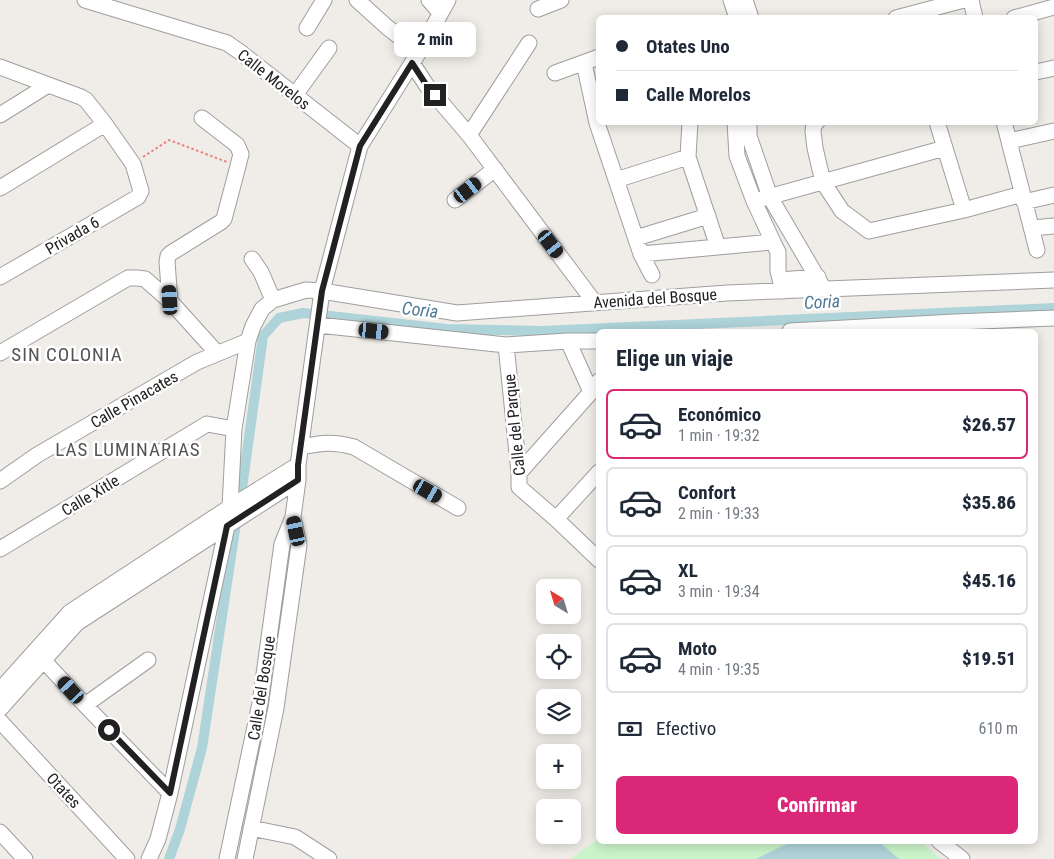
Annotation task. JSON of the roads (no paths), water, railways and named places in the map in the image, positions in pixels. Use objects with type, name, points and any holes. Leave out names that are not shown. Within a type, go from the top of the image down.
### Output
[{"type":"street","name":"Calle Morelos","points":[[85,0],[126,6],[227,43],[360,146]]},
{"type":"street","points":[[307,28],[324,0]]},
{"type":"street","points":[[358,0],[416,58],[427,86],[469,135],[595,303]]},
{"type":"street","points":[[360,146],[416,58],[444,6],[430,0]]},
{"type":"street","points":[[538,9],[561,0]]},
{"type":"street","points":[[731,0],[736,15]]},
{"type":"street","points":[[745,0],[750,15]]},
{"type":"street","points":[[903,10],[964,0]]},
{"type":"street","points":[[971,0],[974,15]]},
{"type":"street","points":[[1025,15],[1054,7]]},
{"type":"street","points":[[469,135],[529,43]]},
{"type":"street","points":[[295,95],[329,48]]},
{"type":"street","points":[[555,73],[596,58]]},
{"type":"street","points":[[584,63],[596,114]]},
{"type":"street","points":[[0,67],[81,97],[86,100],[105,124],[0,188]]},
{"type":"street","points":[[1038,72],[1054,68]]},
{"type":"street","points":[[0,114],[48,84]]},
{"type":"street","points":[[170,300],[168,256],[224,219],[241,154],[237,145],[202,118]]},
{"type":"street","name":"Privada 6","points":[[0,277],[138,197],[141,191],[133,164],[105,124]]},
{"type":"street","points":[[599,125],[641,254],[652,275]]},
{"type":"street","points":[[690,125],[688,157],[718,247]]},
{"type":"street","points":[[734,125],[737,156],[754,201],[778,252],[778,270],[781,285]]},
{"type":"street","points":[[749,125],[749,136],[770,197],[821,283]]},
{"type":"street","points":[[814,125],[815,148],[823,182],[842,211],[869,231],[1023,198],[1054,195]]},
{"type":"street","points":[[938,125],[964,210]]},
{"type":"street","points":[[1005,125],[1037,250]]},
{"type":"street","points":[[1010,141],[1054,131]]},
{"type":"street","name":"Calle del Bosque","points":[[227,859],[260,703],[282,544],[293,517],[300,448],[320,310],[360,146]]},
{"type":"street","points":[[754,201],[945,148]]},
{"type":"street","points":[[616,180],[688,157]]},
{"type":"street","points":[[455,200],[495,169]]},
{"type":"street","points":[[636,238],[708,216]]},
{"type":"street","points":[[1032,228],[1054,226]]},
{"type":"street","points":[[641,254],[772,242]]},
{"type":"street","points":[[149,859],[158,839],[170,793],[233,514],[234,429],[248,341],[253,326],[268,305],[260,272],[252,259]]},
{"type":"street","points":[[137,278],[167,262]]},
{"type":"street","points":[[0,353],[128,278],[144,279],[170,300],[217,353]]},
{"type":"street","name":"Avenida del Bosque","points":[[268,305],[306,290],[320,310],[457,313],[727,293],[781,285],[1054,280]]},
{"type":"street","points":[[320,310],[506,345],[596,340]]},
{"type":"street","points":[[850,329],[1054,318]]},
{"type":"street","name":"Calle Pinacates","points":[[0,480],[37,454],[197,362],[248,341]]},
{"type":"street","points":[[519,472],[595,386],[568,341]]},
{"type":"street","name":"Calle del Parque","points":[[506,345],[519,487],[596,557]]},
{"type":"street","name":"Calle Xitle","points":[[0,549],[207,424],[234,429]]},
{"type":"street","points":[[300,448],[324,443],[339,443],[354,447],[458,508]]},
{"type":"street","points":[[0,709],[77,623],[233,514],[272,482],[298,465]]},
{"type":"street","points":[[556,519],[596,475]]},
{"type":"street","points":[[0,690],[70,612],[233,514],[272,497],[298,480]]},
{"type":"street","name":"Calle del Bosque","points":[[245,859],[276,708],[299,545],[293,517]]},
{"type":"street","points":[[84,705],[148,660]]},
{"type":"street","points":[[44,661],[170,793]]},
{"type":"street","name":"Otates","points":[[0,721],[127,859]]},
{"type":"street","points":[[252,828],[295,838],[329,859]]},
{"type":"street","points":[[0,832],[25,859]]},
{"type":"street","points":[[943,844],[962,859]]},
{"type":"water","points":[[788,844],[882,844],[899,859],[756,859]]},
{"type":"waterway","name":"Coria","points":[[240,503],[263,336],[279,318],[303,313],[447,329],[541,331],[1054,308]]},
{"type":"waterway","name":"Coria","points":[[169,859],[180,829],[202,748],[237,517]]},
{"type":"district","name":"SIN COLONIA","points":[[67,354]]},
{"type":"district","name":"LAS LUMINARIAS","points":[[128,449]]}]
